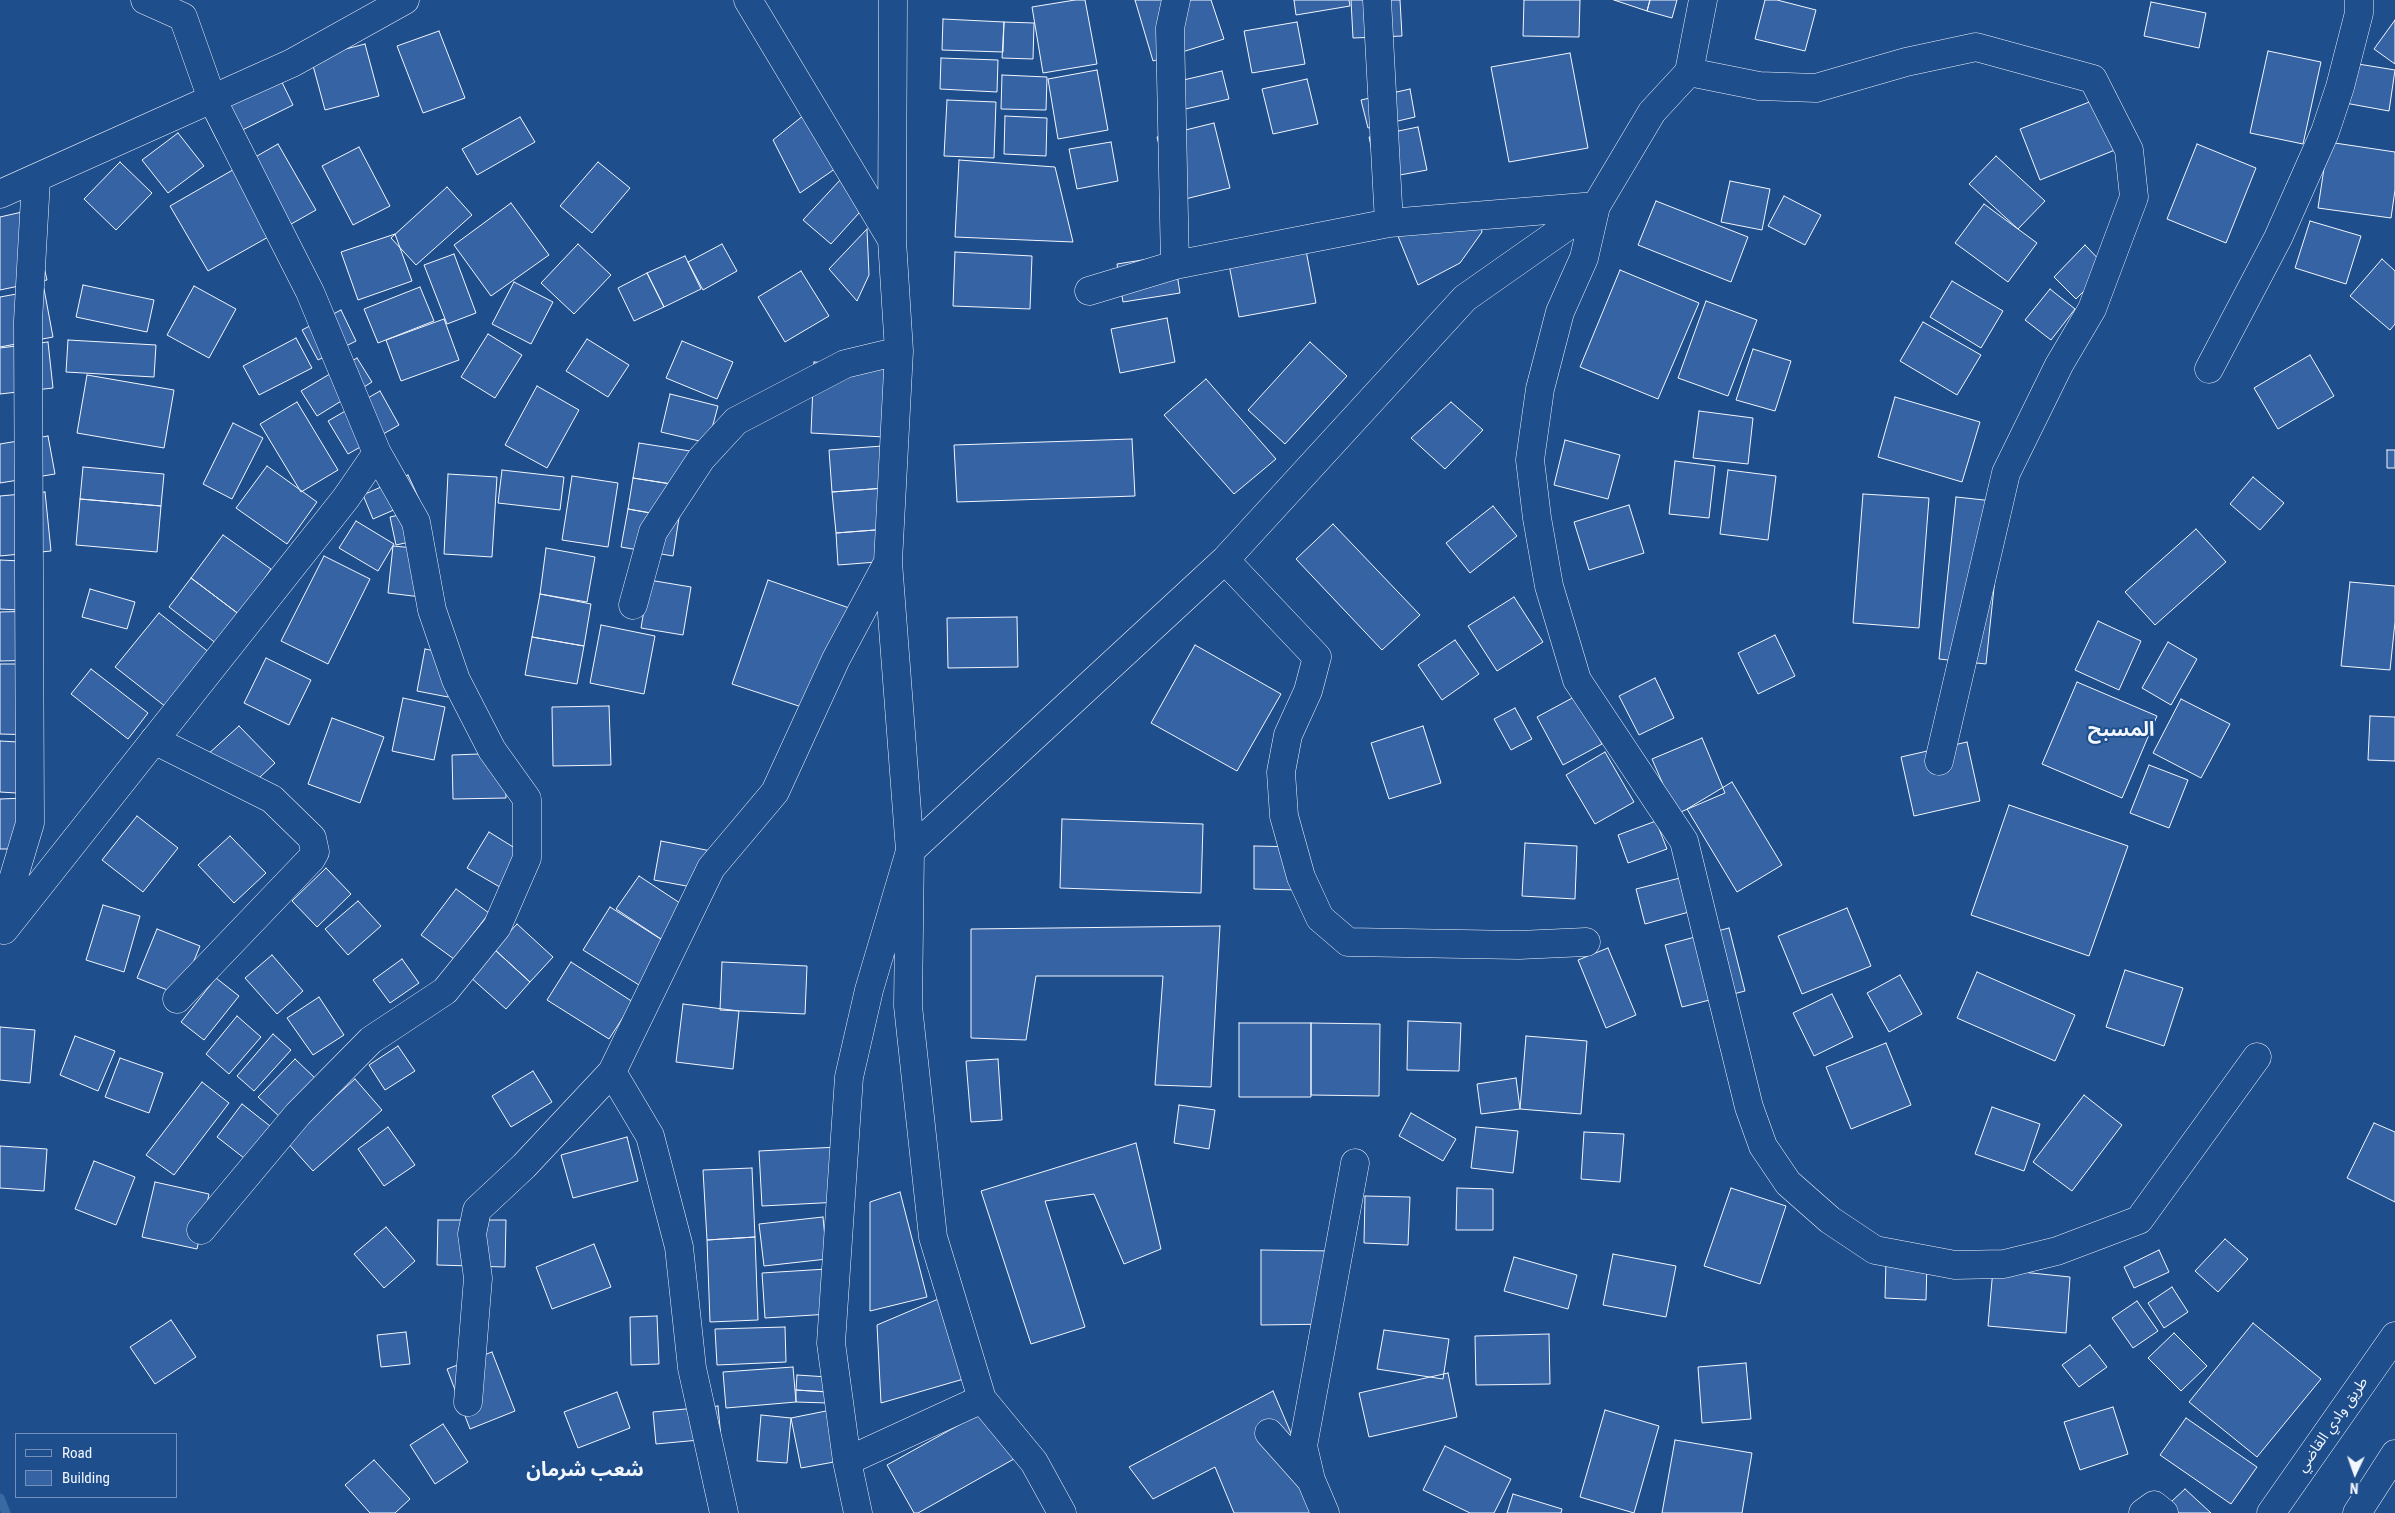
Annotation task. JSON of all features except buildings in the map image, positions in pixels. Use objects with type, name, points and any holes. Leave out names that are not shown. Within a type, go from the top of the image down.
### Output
[{"type":"street","points":[[145,0],[172,5],[183,17],[212,99],[310,292],[377,453],[416,522],[432,610],[456,680],[492,750],[527,799],[527,858],[497,927],[445,991],[371,1040],[298,1114],[201,1230]]},
{"type":"street","points":[[0,194],[36,180],[292,63],[405,0]]},
{"type":"street","points":[[748,0],[892,240]]},
{"type":"street","points":[[893,0],[892,240],[899,351],[888,562],[910,851],[908,1006],[933,1237],[982,1399],[1034,1462],[1062,1513]]},
{"type":"street","points":[[1175,266],[1170,28],[1176,0]]},
{"type":"street","points":[[1378,0],[1389,223]]},
{"type":"street","points":[[1703,0],[1689,72],[1652,112],[1596,206],[1584,258],[1558,320],[1540,389],[1530,460],[1537,518],[1549,586],[1577,680],[1684,841],[1748,1107],[1762,1146],[1788,1183],[1830,1220],[1875,1250],[1955,1265],[2004,1264],[2057,1251],[2139,1220],[2257,1058]]},
{"type":"street","points":[[2209,369],[2278,238],[2325,132],[2340,87],[2359,13],[2359,0]]},
{"type":"street","points":[[1689,72],[1759,86],[1816,88],[1906,62],[1976,47],[2093,80],[2128,150],[2134,197],[2118,240],[2092,309],[2059,365],[2006,474],[1939,761]]},
{"type":"street","points":[[0,923],[30,823],[28,322],[36,180]]},
{"type":"street","points":[[1089,291],[1175,266],[1389,223],[1596,206]]},
{"type":"street","points":[[858,1513],[848,1461],[831,1343],[849,1077],[869,990],[910,851],[1225,560],[1465,298],[1596,206]]},
{"type":"street","points":[[633,605],[654,532],[701,459],[736,421],[844,364],[899,351]]},
{"type":"street","points":[[0,935],[346,498],[377,453]]},
{"type":"street","points":[[1225,560],[1318,656],[1308,691],[1288,735],[1281,772],[1284,816],[1301,877],[1320,918],[1348,942],[1519,945],[1586,942]]},
{"type":"street","points":[[468,1402],[478,1278],[472,1234],[477,1210],[524,1166],[612,1072],[711,868],[775,792],[836,659],[888,562]]},
{"type":"street","points":[[154,740],[272,799],[312,838],[315,852],[311,859],[177,999]]},
{"type":"street","points":[[612,1072],[650,1136],[679,1247],[692,1368],[724,1513]]},
{"type":"street","points":[[1325,1513],[1311,1480],[1303,1446],[1355,1163]]},
{"type":"street","name":"طريق وادي القاضي","points":[[2271,1513],[2395,1336]]},
{"type":"street","points":[[848,1461],[982,1399]]},
{"type":"street","points":[[1270,1433],[1311,1480]]},
{"type":"street","points":[[2357,1513],[2395,1454]]},
{"type":"street","points":[[2143,1513],[2154,1505],[2164,1513]]},
{"type":"waterway","points":[[0,1498],[6,1513]]},
{"type":"district","name":"المسبح","points":[[2121,731]]},
{"type":"district","name":"شعب شرمان","points":[[585,1471]]}]
